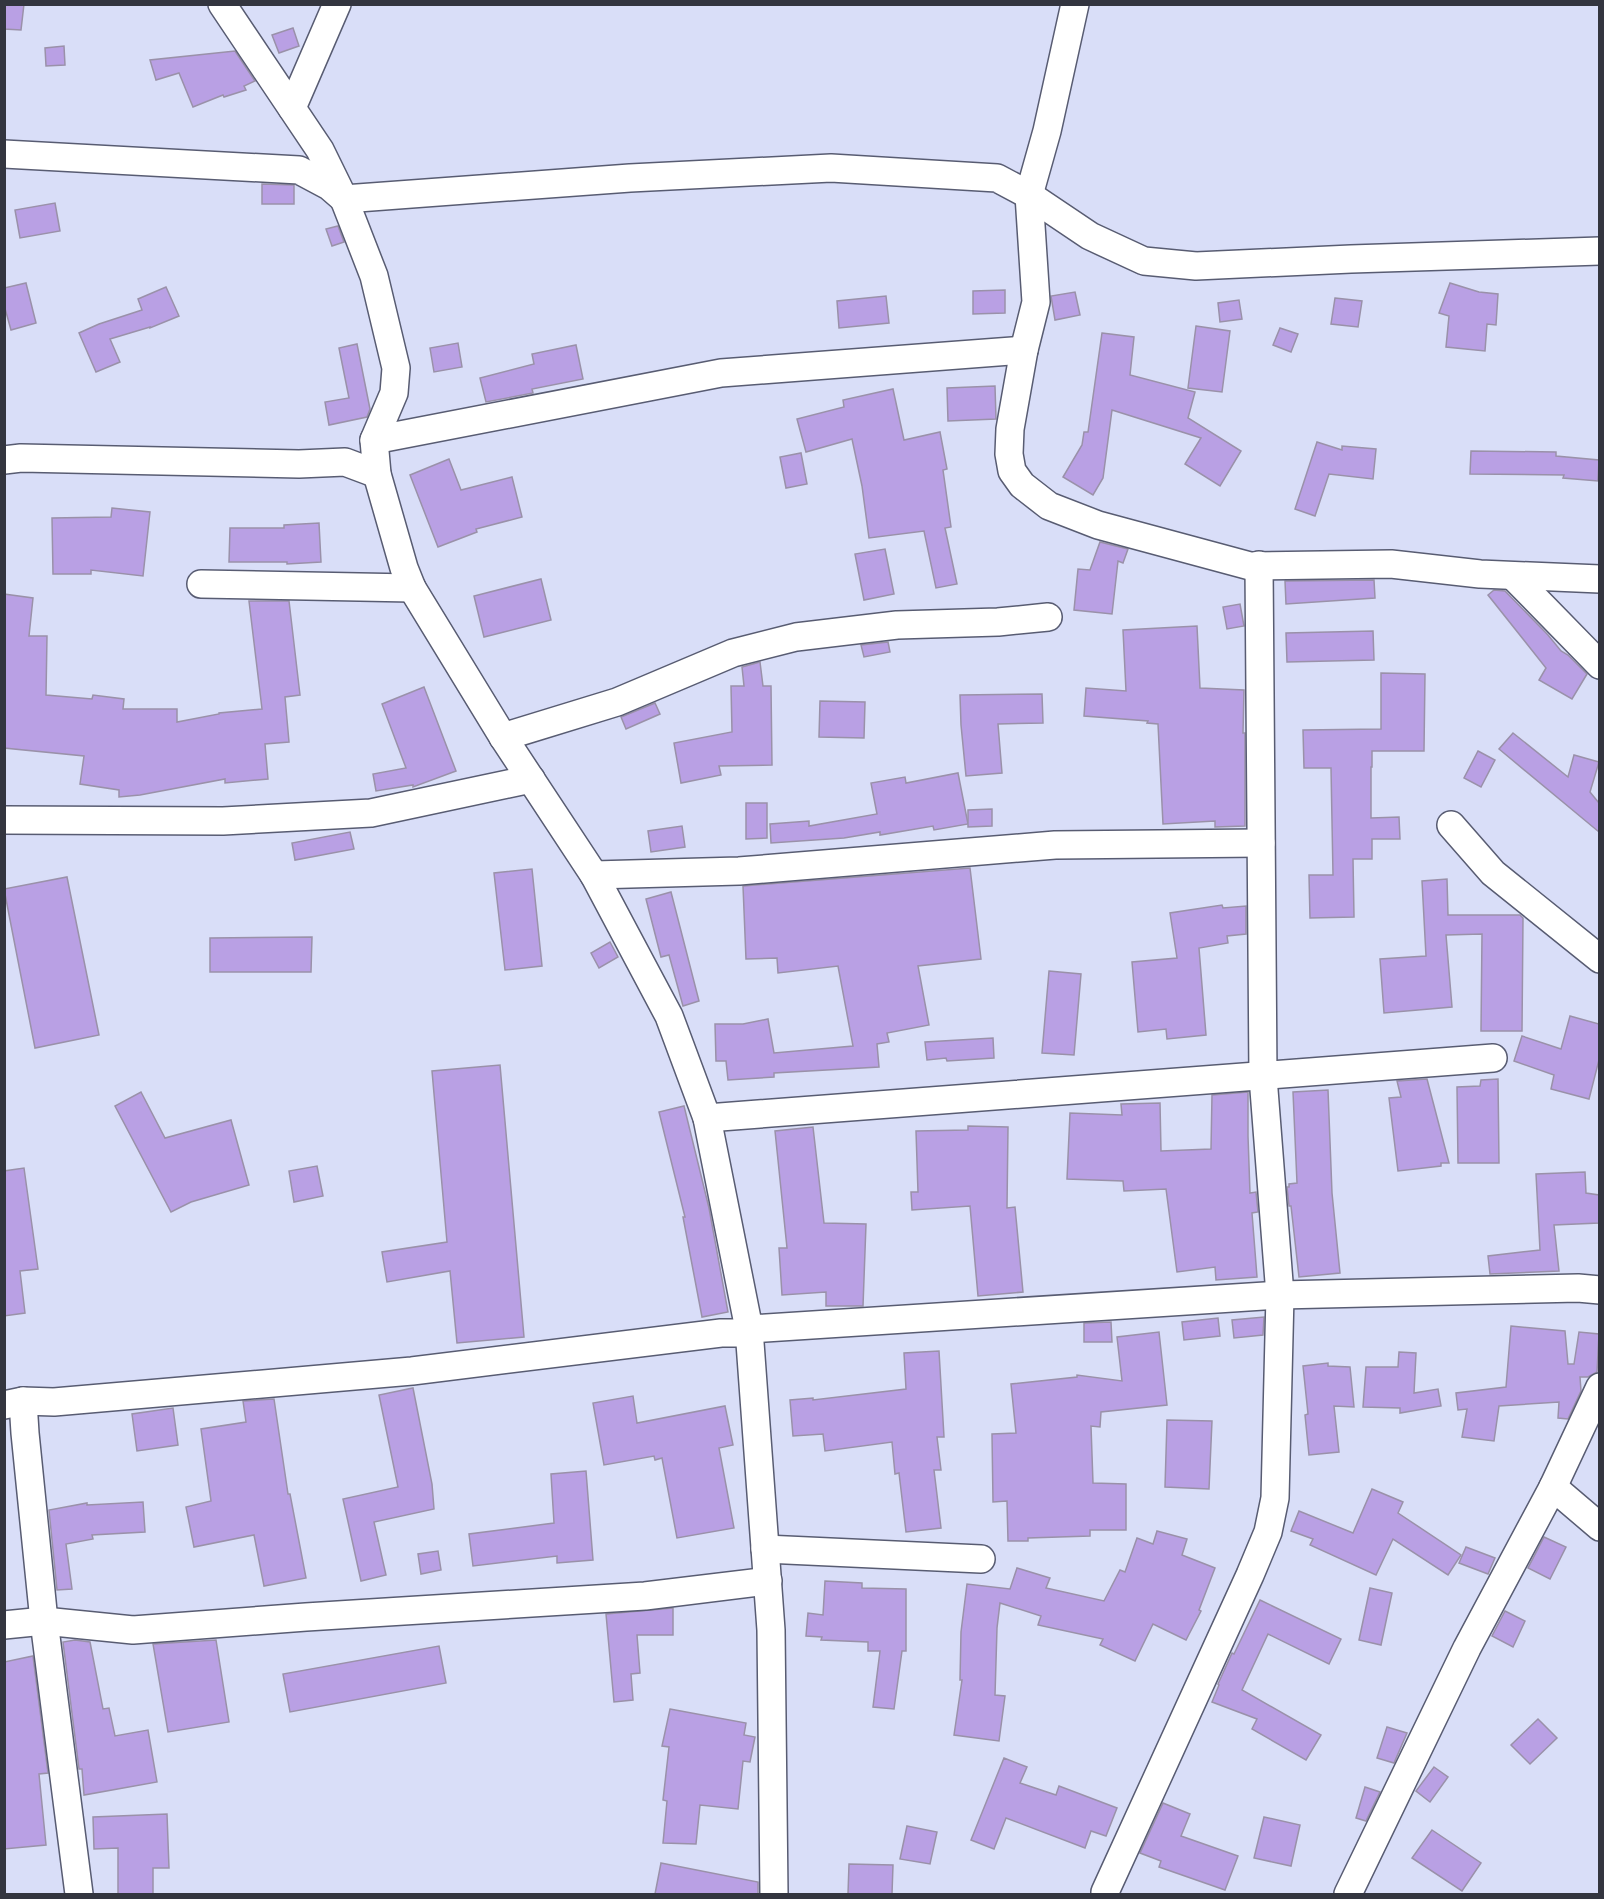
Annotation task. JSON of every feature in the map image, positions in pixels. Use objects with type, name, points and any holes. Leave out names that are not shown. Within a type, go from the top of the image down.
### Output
[{"type":"street","points":[[222,4],[320,150],[344,198],[374,276],[396,368],[394,393],[374,440],[377,474],[412,588],[502,736],[594,875],[669,1016],[707,1119],[748,1329],[771,1630],[774,1894]]},
{"type":"street","points":[[292,108],[337,4]]},
{"type":"street","points":[[1075,4],[1047,131],[1029,195],[1036,302],[1024,350],[1010,429],[1009,454],[1012,471],[1022,485],[1049,506],[1098,525],[1250,566],[1391,564],[1513,576],[1599,579]]},
{"type":"street","points":[[4,154],[299,170],[329,186],[344,198],[618,179],[831,168],[997,178],[1029,195],[1090,236],[1144,261],[1197,266],[1362,258],[1599,251]]},
{"type":"street","points":[[374,440],[721,373],[1024,350]]},
{"type":"street","points":[[4,460],[21,458],[299,464],[345,462],[377,474]]},
{"type":"street","points":[[1105,1892],[1250,1575],[1268,1532],[1275,1498],[1280,1295],[1263,1077],[1259,565]]},
{"type":"street","points":[[1513,576],[1599,665]]},
{"type":"street","points":[[201,584],[412,588]]},
{"type":"street","points":[[502,736],[617,702],[732,653],[796,638],[897,625],[998,622],[1048,617]]},
{"type":"street","points":[[4,820],[223,821],[371,813],[531,779]]},
{"type":"street","points":[[1451,825],[1493,873],[1599,959]]},
{"type":"street","points":[[594,875],[739,871],[1055,845],[1261,843]]},
{"type":"street","points":[[707,1119],[1493,1058]]},
{"type":"street","points":[[79,1894],[44,1622],[25,1433],[14,1403],[54,1402],[412,1371],[709,1334],[741,1333],[748,1329],[1280,1295],[1578,1288],[1599,1290]]},
{"type":"street","points":[[1348,1894],[1467,1648],[1553,1487],[1599,1386]]},
{"type":"street","points":[[1553,1487],[1599,1527]]},
{"type":"street","points":[[765,1549],[981,1559]]},
{"type":"street","points":[[4,1625],[44,1622],[133,1630],[645,1596],[768,1581]]},
{"type":"building","points":[[4,4],[24,4],[21,30],[4,29]]},
{"type":"building","points":[[293,28],[299,46],[279,53],[272,35]]},
{"type":"building","points":[[64,46],[65,65],[46,66],[45,48]]},
{"type":"building","points":[[235,51],[255,81],[244,86],[246,90],[224,97],[223,95],[193,107],[179,73],[156,80],[150,60]]},
{"type":"building","points":[[262,184],[294,185],[294,204],[262,204]]},
{"type":"building","points":[[55,203],[60,231],[20,238],[15,210]]},
{"type":"building","points":[[338,226],[344,242],[332,246],[326,229]]},
{"type":"building","points":[[26,283],[36,323],[11,330],[4,305],[4,288]]},
{"type":"building","points":[[1450,283],[1479,292],[1498,294],[1496,325],[1487,324],[1485,351],[1446,347],[1449,316],[1439,313]]},
{"type":"building","points":[[166,287],[179,316],[150,328],[110,339],[120,362],[96,372],[79,333],[142,310],[138,299]]},
{"type":"building","points":[[1005,290],[1005,313],[973,314],[973,291]]},
{"type":"building","points":[[1075,292],[1080,315],[1055,320],[1051,296]]},
{"type":"building","points":[[886,296],[889,323],[839,328],[837,301]]},
{"type":"building","points":[[1335,298],[1362,301],[1358,327],[1331,324]]},
{"type":"building","points":[[1239,300],[1242,319],[1220,322],[1218,303]]},
{"type":"building","points":[[1196,326],[1230,331],[1222,392],[1188,388]]},
{"type":"building","points":[[1280,328],[1298,334],[1291,352],[1273,345]]},
{"type":"building","points":[[1102,333],[1134,337],[1130,375],[1195,392],[1188,418],[1241,451],[1220,486],[1185,464],[1201,438],[1112,410],[1103,478],[1093,495],[1063,477],[1082,445],[1084,432],[1088,432]]},
{"type":"building","points":[[458,343],[462,367],[434,372],[430,348]]},
{"type":"building","points":[[357,344],[370,409],[367,417],[329,425],[325,402],[349,398],[339,348]]},
{"type":"building","points":[[576,345],[583,379],[532,389],[533,393],[486,402],[480,378],[534,364],[532,354]]},
{"type":"building","points":[[995,386],[996,419],[948,421],[947,388]]},
{"type":"building","points":[[893,389],[904,440],[940,432],[947,469],[943,470],[951,527],[945,528],[957,584],[936,588],[924,531],[869,538],[862,486],[852,439],[806,452],[797,419],[844,407],[843,400]]},
{"type":"building","points":[[1317,442],[1342,450],[1342,446],[1376,449],[1373,479],[1329,474],[1315,516],[1295,509]]},
{"type":"building","points":[[1471,451],[1556,452],[1556,456],[1599,460],[1598,481],[1563,478],[1564,475],[1470,474]]},
{"type":"building","points":[[801,453],[807,484],[786,488],[780,457]]},
{"type":"building","points":[[449,459],[461,490],[512,477],[522,517],[476,529],[477,532],[438,547],[410,475]]},
{"type":"building","points":[[112,508],[150,512],[143,576],[91,570],[91,574],[53,574],[52,518],[111,517]]},
{"type":"building","points":[[319,523],[321,562],[287,564],[287,562],[229,562],[230,528],[284,528],[284,525]]},
{"type":"building","points":[[1100,542],[1128,549],[1123,563],[1118,561],[1112,614],[1074,610],[1078,569],[1090,570]]},
{"type":"building","points":[[885,549],[894,594],[864,600],[855,554]]},
{"type":"building","points":[[541,579],[551,620],[484,637],[474,596]]},
{"type":"building","points":[[1374,580],[1375,598],[1286,604],[1285,581]]},
{"type":"building","points":[[1494,590],[1505,591],[1561,651],[1587,674],[1572,699],[1539,680],[1546,668],[1488,595]]},
{"type":"building","points":[[4,594],[33,598],[29,636],[47,636],[46,695],[92,699],[93,695],[124,699],[123,709],[177,709],[177,722],[219,713],[262,709],[249,601],[289,601],[300,695],[285,697],[289,742],[265,744],[268,779],[225,783],[225,779],[119,797],[119,790],[80,784],[84,756],[4,748]]},
{"type":"building","points":[[1240,604],[1244,626],[1227,629],[1223,607]]},
{"type":"building","points":[[1197,626],[1200,688],[1244,690],[1245,826],[1215,827],[1215,821],[1163,824],[1158,724],[1147,723],[1148,721],[1084,716],[1086,688],[1126,691],[1123,630]]},
{"type":"building","points":[[1373,631],[1374,660],[1287,662],[1286,633]]},
{"type":"building","points":[[888,642],[890,652],[864,657],[861,645]]},
{"type":"building","points":[[760,662],[763,686],[771,686],[772,765],[719,766],[721,775],[681,783],[674,743],[732,732],[731,686],[744,686],[742,667]]},
{"type":"building","points":[[1381,673],[1425,674],[1424,751],[1372,751],[1371,818],[1399,817],[1400,839],[1372,839],[1372,859],[1353,859],[1354,917],[1310,918],[1309,875],[1333,875],[1331,768],[1304,768],[1303,730],[1381,729]]},
{"type":"building","points":[[424,687],[456,771],[413,787],[413,785],[376,791],[373,774],[406,768],[382,704]]},
{"type":"building","points":[[1042,694],[1043,723],[998,724],[1002,773],[966,776],[960,695]]},
{"type":"building","points":[[820,701],[865,702],[864,738],[819,737]]},
{"type":"building","points":[[655,703],[660,714],[626,729],[621,717]]},
{"type":"building","points":[[1513,733],[1568,777],[1574,755],[1599,762],[1590,792],[1599,803],[1599,832],[1499,749]]},
{"type":"building","points":[[1478,751],[1495,760],[1481,787],[1464,778]]},
{"type":"building","points":[[958,773],[968,824],[934,830],[933,826],[880,835],[880,832],[844,838],[771,843],[770,824],[809,821],[809,826],[877,814],[871,783],[905,777],[906,783]]},
{"type":"building","points":[[746,803],[767,803],[767,838],[746,839]]},
{"type":"building","points":[[992,809],[992,826],[968,827],[968,810]]},
{"type":"building","points":[[682,826],[685,847],[651,852],[648,831]]},
{"type":"building","points":[[350,832],[354,849],[295,860],[292,843]]},
{"type":"building","points":[[970,868],[981,959],[918,966],[929,1025],[887,1033],[889,1042],[877,1044],[879,1067],[774,1073],[774,1077],[728,1080],[726,1061],[716,1061],[715,1024],[743,1024],[768,1019],[774,1053],[853,1046],[838,966],[778,973],[777,958],[746,959],[743,886]]},
{"type":"building","points":[[532,869],[542,966],[505,970],[494,873]]},
{"type":"building","points":[[67,877],[99,1035],[35,1048],[4,889]]},
{"type":"building","points":[[1447,879],[1448,915],[1520,915],[1523,918],[1522,1031],[1481,1031],[1482,934],[1446,935],[1452,1007],[1384,1013],[1380,959],[1426,956],[1422,881]]},
{"type":"building","points":[[671,892],[699,1001],[683,1006],[669,955],[661,957],[646,899]]},
{"type":"building","points":[[1222,905],[1223,908],[1246,906],[1246,934],[1227,936],[1228,943],[1199,948],[1206,1035],[1167,1039],[1166,1029],[1138,1032],[1132,962],[1177,958],[1170,913]]},
{"type":"building","points":[[312,937],[311,972],[210,972],[210,938]]},
{"type":"building","points":[[610,942],[618,957],[599,968],[591,953]]},
{"type":"building","points":[[1049,971],[1081,974],[1074,1055],[1042,1053]]},
{"type":"building","points":[[1570,1016],[1599,1024],[1599,1060],[1589,1099],[1551,1089],[1554,1075],[1514,1061],[1522,1036],[1561,1049]]},
{"type":"building","points":[[993,1038],[994,1058],[927,1060],[925,1042]]},
{"type":"building","points":[[500,1065],[524,1337],[457,1343],[450,1271],[387,1282],[382,1252],[447,1242],[432,1071]]},
{"type":"building","points":[[1427,1079],[1449,1163],[1398,1171],[1389,1098],[1401,1097],[1397,1081]]},
{"type":"building","points":[[1498,1079],[1499,1163],[1458,1163],[1457,1087],[1480,1086],[1481,1080]]},
{"type":"building","points":[[1328,1090],[1332,1193],[1340,1273],[1299,1277],[1287,1187],[1289,1184],[1297,1183],[1293,1092]]},
{"type":"building","points":[[141,1092],[165,1138],[231,1120],[249,1185],[191,1202],[171,1212],[115,1106]]},
{"type":"building","points":[[1248,1092],[1250,1193],[1256,1192],[1258,1212],[1252,1213],[1257,1277],[1216,1280],[1215,1267],[1177,1272],[1166,1189],[1124,1191],[1123,1181],[1067,1179],[1070,1113],[1122,1115],[1121,1104],[1160,1103],[1161,1151],[1211,1149],[1212,1095]]},
{"type":"building","points":[[684,1106],[709,1208],[728,1312],[702,1317],[683,1217],[685,1217],[659,1112]]},
{"type":"building","points":[[968,1126],[1008,1127],[1007,1208],[1015,1207],[1023,1292],[978,1296],[970,1206],[912,1210],[911,1192],[918,1192],[916,1131],[968,1130]]},
{"type":"building","points":[[813,1127],[824,1223],[866,1224],[863,1306],[826,1306],[826,1292],[782,1295],[779,1248],[787,1248],[775,1131]]},
{"type":"building","points":[[317,1166],[323,1196],[294,1202],[289,1171]]},
{"type":"building","points":[[24,1168],[38,1269],[20,1271],[25,1313],[4,1316],[4,1171]]},
{"type":"building","points":[[1585,1172],[1586,1193],[1599,1195],[1599,1223],[1554,1225],[1559,1271],[1490,1274],[1488,1256],[1540,1250],[1536,1174]]},
{"type":"building","points":[[1264,1317],[1263,1335],[1234,1338],[1232,1320]]},
{"type":"building","points":[[1218,1318],[1220,1336],[1184,1340],[1182,1322]]},
{"type":"building","points":[[1111,1322],[1112,1342],[1084,1342],[1084,1323]]},
{"type":"building","points":[[1511,1326],[1565,1331],[1568,1364],[1574,1364],[1579,1332],[1599,1334],[1597,1372],[1588,1377],[1580,1377],[1581,1391],[1568,1419],[1558,1418],[1559,1402],[1499,1406],[1494,1441],[1462,1437],[1467,1409],[1458,1410],[1456,1393],[1506,1387]]},
{"type":"building","points":[[1159,1332],[1167,1405],[1101,1412],[1100,1427],[1091,1426],[1093,1483],[1126,1484],[1126,1530],[1090,1530],[1090,1536],[1008,1541],[1007,1501],[993,1502],[992,1434],[1016,1433],[1011,1384],[1077,1377],[1077,1375],[1122,1381],[1117,1337]]},
{"type":"building","points":[[939,1351],[944,1437],[937,1437],[941,1470],[934,1470],[941,1528],[906,1532],[899,1473],[895,1474],[892,1442],[825,1451],[823,1434],[793,1436],[790,1400],[813,1398],[813,1400],[906,1389],[904,1353]]},
{"type":"building","points":[[1399,1352],[1416,1353],[1414,1393],[1438,1389],[1441,1406],[1400,1413],[1400,1408],[1363,1407],[1366,1367],[1398,1367]]},
{"type":"building","points":[[1328,1363],[1328,1366],[1350,1367],[1354,1407],[1334,1406],[1339,1452],[1309,1455],[1303,1366]]},
{"type":"building","points":[[413,1388],[432,1484],[434,1509],[374,1522],[386,1575],[361,1581],[343,1499],[398,1487],[379,1395]]},
{"type":"building","points":[[633,1396],[637,1423],[725,1406],[733,1445],[719,1448],[734,1528],[677,1538],[662,1458],[655,1460],[654,1456],[604,1465],[593,1403]]},
{"type":"building","points":[[274,1399],[288,1494],[290,1494],[306,1578],[264,1586],[254,1535],[194,1547],[186,1507],[211,1501],[201,1429],[246,1422],[243,1401]]},
{"type":"building","points":[[173,1408],[178,1445],[137,1451],[132,1414]]},
{"type":"building","points":[[1167,1420],[1212,1421],[1209,1489],[1165,1487]]},
{"type":"building","points":[[586,1471],[593,1560],[557,1563],[557,1556],[473,1566],[469,1534],[554,1523],[551,1474]]},
{"type":"building","points":[[1372,1489],[1403,1502],[1398,1513],[1461,1555],[1448,1575],[1393,1539],[1376,1575],[1310,1545],[1313,1539],[1291,1531],[1299,1511],[1353,1533]]},
{"type":"building","points":[[143,1502],[145,1532],[92,1535],[93,1539],[66,1544],[72,1589],[57,1590],[49,1510],[87,1503],[87,1505]]},
{"type":"building","points":[[1157,1531],[1187,1539],[1182,1555],[1215,1568],[1199,1610],[1201,1611],[1186,1640],[1153,1624],[1135,1661],[1100,1645],[1103,1639],[1038,1625],[1041,1616],[1000,1603],[995,1695],[1005,1696],[999,1741],[954,1735],[962,1680],[960,1680],[961,1632],[967,1584],[1010,1589],[1017,1568],[1050,1578],[1046,1588],[1104,1601],[1120,1570],[1125,1572],[1137,1538],[1153,1544]]},
{"type":"building","points":[[1544,1537],[1566,1547],[1550,1579],[1528,1568]]},
{"type":"building","points":[[1466,1547],[1495,1558],[1488,1574],[1459,1563]]},
{"type":"building","points":[[438,1551],[441,1570],[421,1574],[418,1554]]},
{"type":"building","points":[[825,1581],[862,1583],[862,1588],[906,1589],[906,1651],[902,1651],[894,1709],[873,1707],[880,1651],[868,1651],[868,1642],[821,1640],[822,1637],[806,1636],[808,1613],[823,1615]]},
{"type":"building","points":[[1370,1588],[1392,1593],[1381,1645],[1359,1640]]},
{"type":"building","points":[[1260,1600],[1341,1639],[1329,1664],[1268,1634],[1242,1690],[1321,1735],[1306,1760],[1252,1729],[1257,1719],[1212,1702],[1232,1653],[1234,1654]]},
{"type":"building","points":[[673,1608],[673,1635],[637,1635],[640,1673],[631,1674],[633,1700],[614,1702],[606,1614]]},
{"type":"building","points":[[1505,1611],[1525,1621],[1513,1647],[1492,1636]]},
{"type":"building","points":[[75,1640],[90,1642],[103,1709],[109,1708],[115,1736],[148,1730],[157,1782],[84,1795],[63,1642]]},
{"type":"building","points":[[216,1640],[229,1722],[168,1732],[153,1644]]},
{"type":"building","points":[[439,1646],[446,1683],[290,1712],[283,1674]]},
{"type":"building","points":[[33,1656],[48,1773],[39,1774],[46,1845],[4,1849],[4,1662]]},
{"type":"building","points":[[670,1709],[746,1723],[744,1735],[755,1737],[750,1762],[743,1761],[738,1809],[700,1805],[696,1844],[663,1843],[667,1801],[663,1800],[669,1747],[662,1746]]},
{"type":"building","points":[[1538,1719],[1557,1738],[1530,1764],[1511,1745]]},
{"type":"building","points":[[1387,1727],[1407,1733],[1394,1763],[1377,1758]]},
{"type":"building","points":[[1004,1758],[1027,1767],[1020,1783],[1056,1795],[1059,1786],[1117,1808],[1106,1836],[1091,1831],[1085,1848],[1006,1818],[994,1849],[971,1840]]},
{"type":"building","points":[[1434,1767],[1448,1777],[1430,1802],[1416,1791]]},
{"type":"building","points":[[1365,1787],[1380,1792],[1366,1821],[1356,1818]]},
{"type":"building","points":[[1163,1803],[1190,1814],[1181,1836],[1238,1856],[1225,1890],[1159,1867],[1161,1861],[1140,1853]]},
{"type":"building","points":[[167,1814],[169,1868],[153,1868],[153,1894],[118,1894],[118,1848],[94,1849],[93,1817]]},
{"type":"building","points":[[1264,1817],[1300,1825],[1291,1866],[1254,1858]]},
{"type":"building","points":[[907,1826],[937,1832],[930,1864],[900,1859]]},
{"type":"building","points":[[1432,1830],[1481,1863],[1462,1891],[1412,1858]]},
{"type":"building","points":[[661,1863],[758,1882],[758,1894],[655,1894]]},
{"type":"building","points":[[849,1864],[893,1865],[892,1894],[848,1894]]}]
